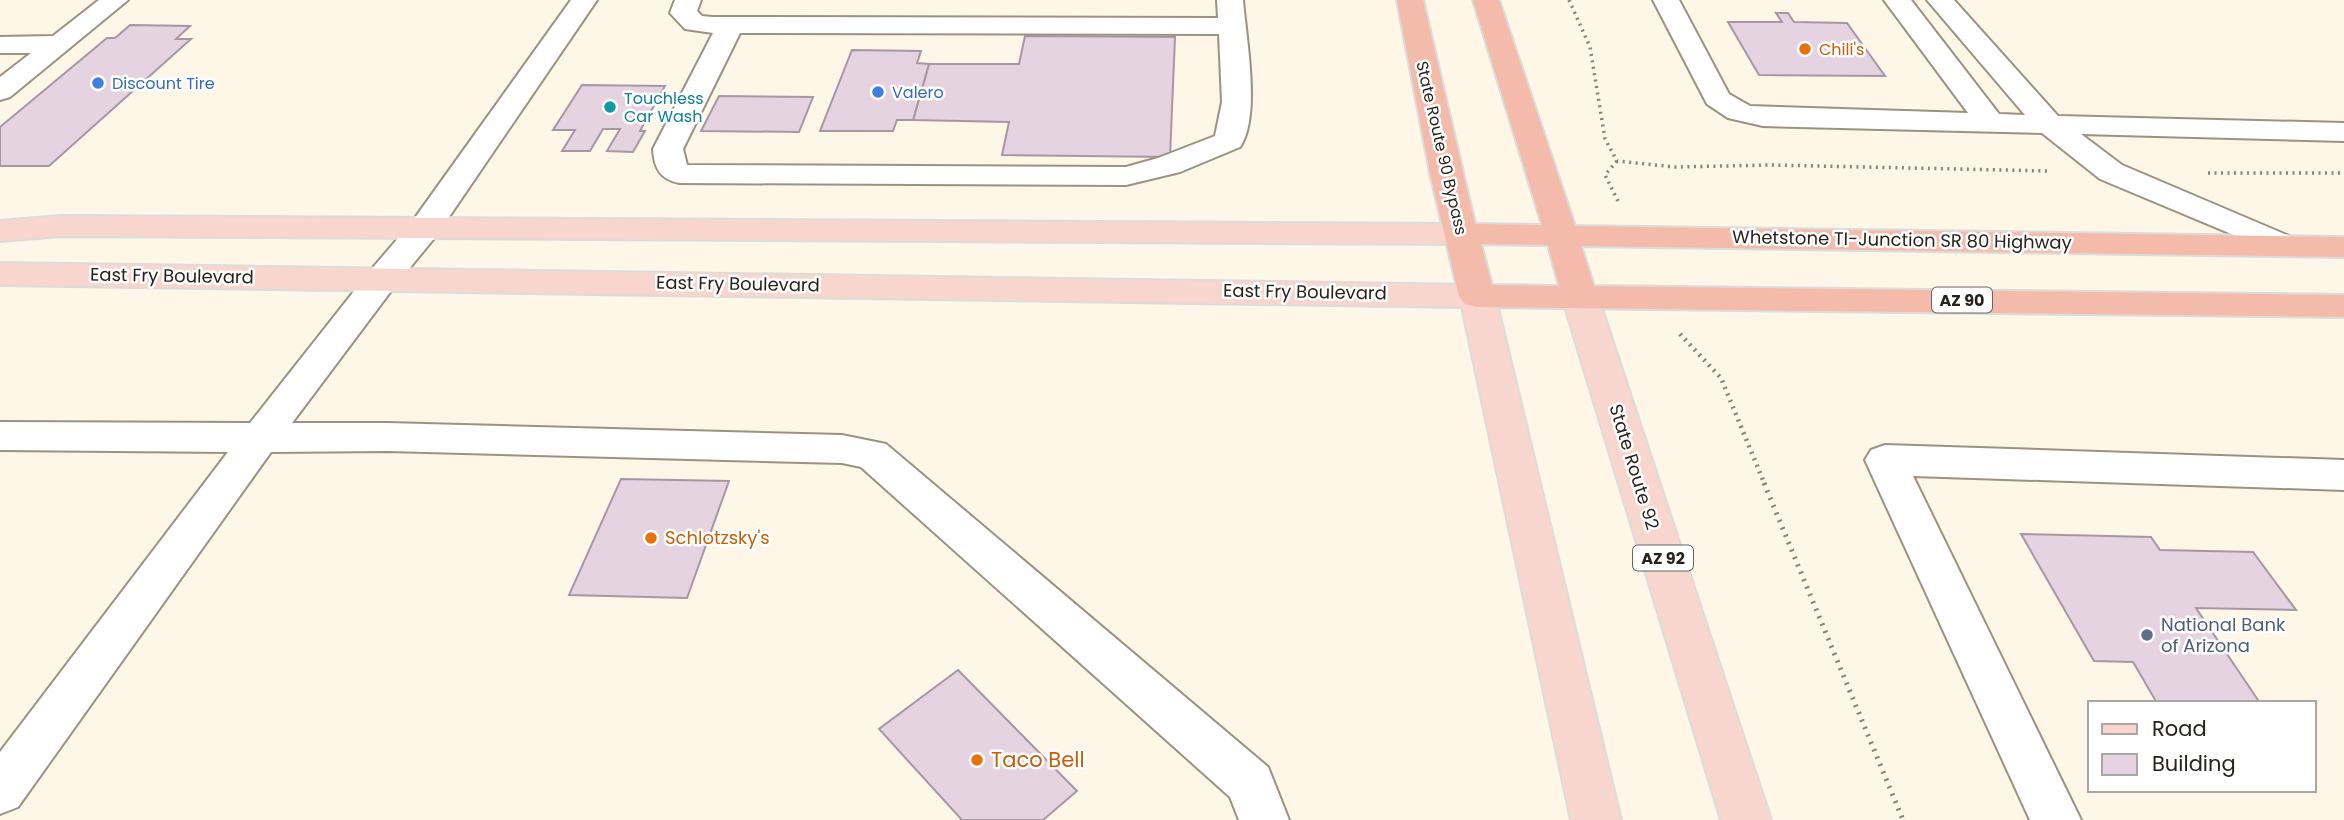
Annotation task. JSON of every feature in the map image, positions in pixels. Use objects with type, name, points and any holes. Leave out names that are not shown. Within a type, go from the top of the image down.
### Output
[{"type":"highway","name":"State Route 90 Bypass","points":[[1410,0],[1477,296]]},
{"type":"highway","points":[[1486,0],[1539,160],[1560,234]]},
{"type":"highway","name":"Whetstone TI-Junction SR 80 Highway","points":[[1461,234],[2344,247]]},
{"type":"highway","name":"State Route 92","points":[[1560,234],[1580,297]]},
{"type":"highway","name":"AZ 90","points":[[1477,296],[2344,306]]},
{"type":"main road","points":[[0,231],[61,226],[1461,234]]},
{"type":"main road","name":"East Fry Boulevard","points":[[0,274],[1477,296]]},
{"type":"main road","points":[[1477,296],[1596,820]]},
{"type":"main road","name":"State Route 92","points":[[1580,297],[1746,820]]},
{"type":"lane","points":[[0,91],[116,0]]},
{"type":"lane","points":[[0,791],[260,438],[382,279],[424,229],[584,0]]},
{"type":"lane","points":[[688,0],[683,13],[694,23],[732,25],[808,12],[1231,13],[1237,102],[1229,141],[1169,165],[1126,176],[679,174],[669,165],[668,149],[732,25]]},
{"type":"lane","points":[[1666,0],[1717,98],[1727,109],[1763,117],[2344,132]]},
{"type":"lane","points":[[1896,0],[1990,122]]},
{"type":"lane","points":[[1940,0],[2049,124],[2111,172],[2284,246]]},
{"type":"lane","points":[[0,45],[60,44]]},
{"type":"lane","points":[[0,436],[564,441],[842,449],[872,454],[1250,783],[1265,820]]},
{"type":"lane","points":[[2056,820],[1885,460],[2344,475]]},
{"type":"path","points":[[1721,378],[1903,820]]},
{"type":"building","name":"Chili's","points":[[1776,13],[1788,13],[1794,22],[1847,23],[1885,76],[1759,75],[1728,22],[1782,22]]},
{"type":"building","name":"Discount Tire","points":[[130,25],[190,26],[176,39],[191,39],[49,166],[0,166],[0,127],[107,38],[115,38]]},
{"type":"building","name":"Valero","points":[[1025,36],[1175,37],[1170,157],[1002,155],[1009,122],[913,120],[929,64],[1019,64]]},
{"type":"building","name":"Valero","points":[[852,50],[921,51],[917,63],[929,64],[913,120],[897,120],[893,131],[820,131]]},
{"type":"building","name":"Touchless Car Wash","points":[[582,85],[665,86],[640,131],[645,131],[633,152],[607,151],[620,129],[603,129],[590,151],[562,151],[575,130],[553,130]]},
{"type":"building","points":[[719,96],[813,97],[799,132],[701,131]]},
{"type":"building","name":"Schlotzsky's","points":[[621,479],[729,481],[687,598],[569,595]]},
{"type":"building","name":"National Bank of Arizona","points":[[2021,534],[2151,537],[2160,550],[2253,552],[2296,610],[2196,608],[2259,701],[2156,701],[2133,662],[2094,661]]},
{"type":"building","name":"Taco Bell","points":[[958,670],[1077,791],[1043,820],[962,820],[879,729]]},
{"type":"place","name":"Chili's","points":[[1805,49]]},
{"type":"place","name":"Discount Tire","points":[[98,83]]},
{"type":"place","name":"Valero","points":[[878,92]]},
{"type":"place","name":"Touchless Car Wash","points":[[610,107]]},
{"type":"place","name":"Schlotzsky's","points":[[651,538]]},
{"type":"place","name":"National Bank of Arizona","points":[[2147,635]]},
{"type":"place","name":"Taco Bell","points":[[977,760]]}]
